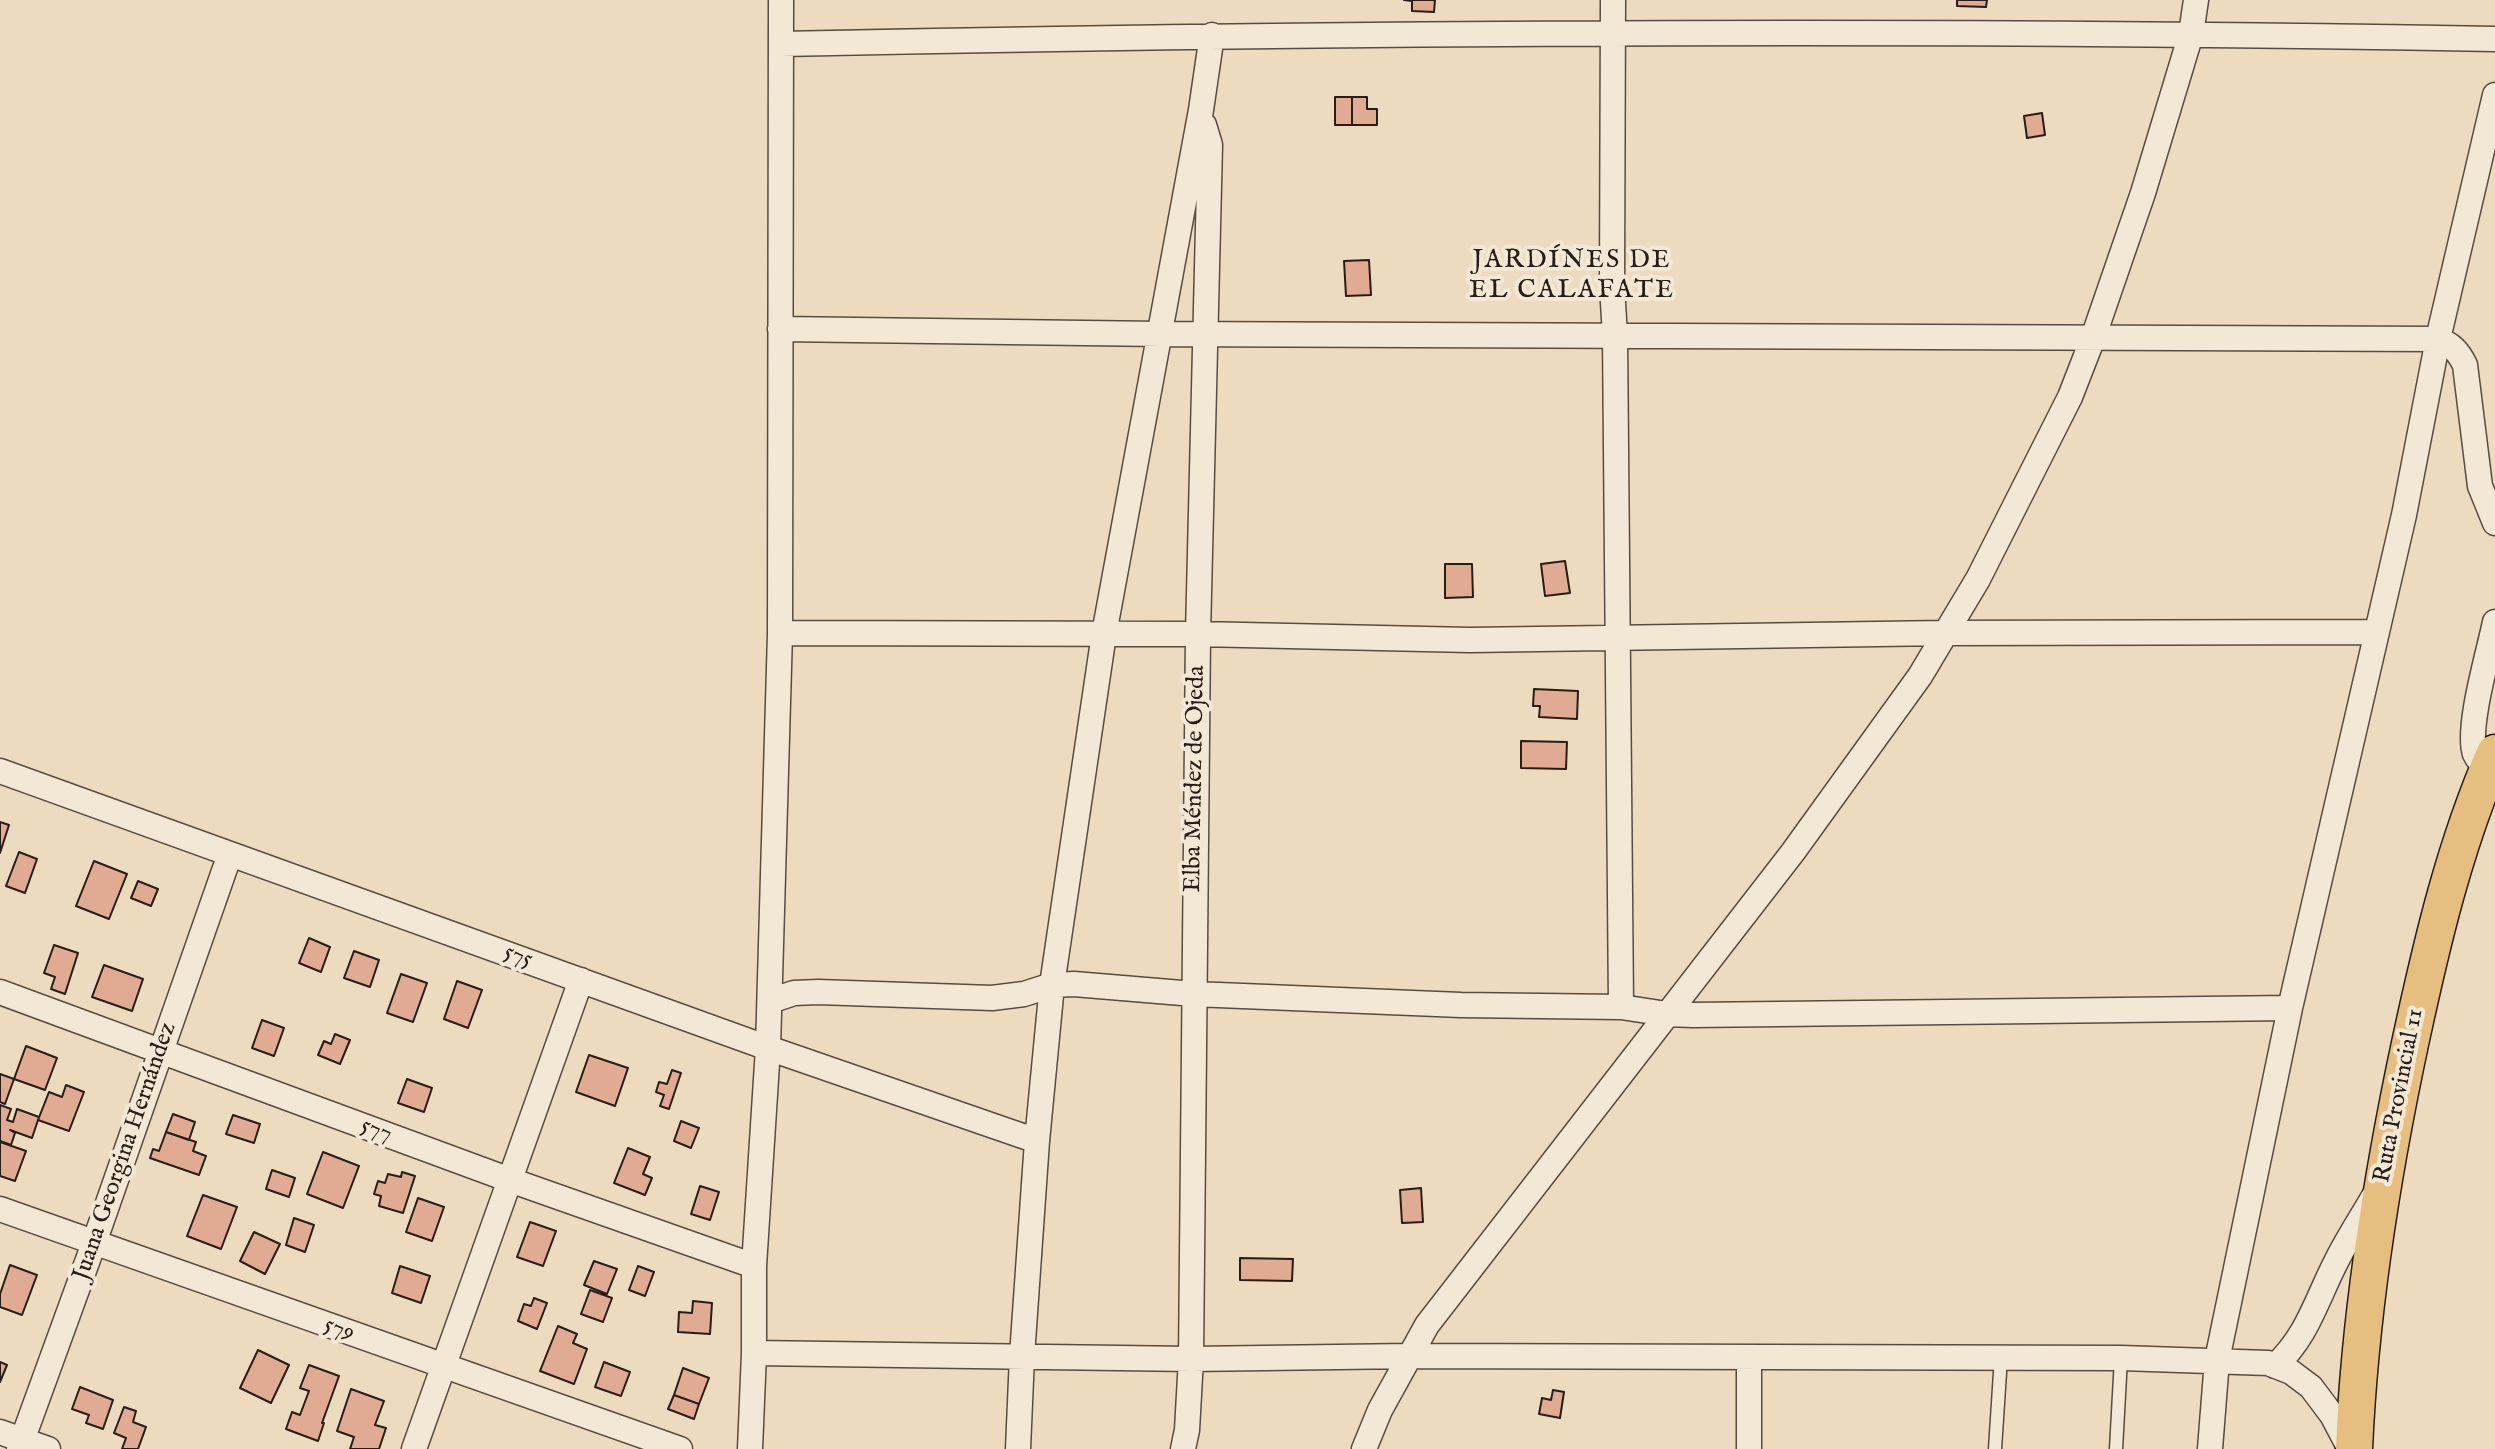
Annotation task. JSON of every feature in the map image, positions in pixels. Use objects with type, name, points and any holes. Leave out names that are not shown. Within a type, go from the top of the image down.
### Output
[{"type":"main road","name":"Ruta Provincial 11","points":[[2352,1449],[2358,1366],[2383,1180],[2400,1088],[2442,904],[2492,760]]},
{"type":"street","points":[[750,1449],[754,1266],[770,1001],[780,633],[781,0]]},
{"type":"street","points":[[1613,0],[1612,286],[1621,1007]]},
{"type":"street","points":[[1364,1449],[1380,1410],[1427,1325],[1793,852],[1920,676],[1978,579],[2070,397],[2093,338],[2143,193],[2191,34],[2196,0]]},
{"type":"street","points":[[781,44],[1212,35],[2191,34],[2495,39]]},
{"type":"street","points":[[1018,1449],[1037,1141],[1052,985],[1104,634],[1201,110],[1212,35]]},
{"type":"street","points":[[2210,1449],[2217,1360],[2290,1008],[2404,515],[2438,339],[2495,95]]},
{"type":"street","name":"Elba Méndez de Ojeda","points":[[1183,1449],[1191,1359],[1198,634],[1210,145],[1201,110]]},
{"type":"street","points":[[780,329],[1160,334],[2438,339],[2459,352],[2465,365],[2480,486],[2495,523]]},
{"type":"street","points":[[2492,760],[2479,761],[2474,752],[2473,735],[2495,622]]},
{"type":"street","points":[[780,633],[1198,634],[1470,640],[1945,633],[2375,632]]},
{"type":"street","name":"575","points":[[0,771],[768,1048],[1037,1141]]},
{"type":"street","name":"Juana Georgina Hernández","points":[[14,1440],[94,1243],[230,854]]},
{"type":"street","points":[[414,1449],[581,980]]},
{"type":"street","points":[[770,1001],[794,993],[818,992],[992,998],[1024,994],[1052,985],[1074,984],[1194,994],[1461,1005],[1621,1007],[1667,1014],[2290,1008]]},
{"type":"street","name":"577","points":[[0,992],[510,1180],[754,1266]]},
{"type":"street","points":[[2275,1366],[2292,1350],[2337,1260],[2383,1180]]},
{"type":"street","name":"579","points":[[0,1209],[680,1449]]},
{"type":"street","points":[[754,1353],[1191,1359],[1410,1356],[2001,1357],[2268,1363],[2291,1372],[2311,1387],[2352,1449]]},
{"type":"street","points":[[1749,1357],[1749,1449]]},
{"type":"street","points":[[14,1440],[48,1449]]},
{"type":"lane","points":[[1995,1449],[2001,1357]]},
{"type":"lane","points":[[2116,1449],[2121,1358]]},
{"type":"building","points":[[1404,0],[1435,0],[1434,12],[1412,11],[1412,1]]},
{"type":"building","points":[[1957,0],[1987,0],[1986,7],[1957,6]]},
{"type":"building","points":[[1335,97],[1352,97],[1352,125],[1335,125]]},
{"type":"building","points":[[1352,97],[1367,97],[1367,109],[1377,109],[1377,125],[1352,125]]},
{"type":"building","points":[[2042,113],[2045,135],[2027,138],[2024,116]]},
{"type":"building","points":[[1369,260],[1371,295],[1346,296],[1344,261]]},
{"type":"building","points":[[1565,561],[1570,593],[1545,596],[1541,564]]},
{"type":"building","points":[[1445,564],[1472,564],[1473,597],[1445,598]]},
{"type":"building","points":[[1534,689],[1578,691],[1577,719],[1539,717],[1540,706],[1533,706]]},
{"type":"building","points":[[1521,741],[1567,742],[1566,769],[1521,768]]},
{"type":"building","points":[[0,822],[9,825],[0,853]]},
{"type":"building","points":[[19,852],[37,859],[25,893],[6,886]]},
{"type":"building","points":[[94,861],[127,874],[109,919],[76,906]]},
{"type":"building","points":[[138,881],[158,889],[151,906],[131,898]]},
{"type":"building","points":[[309,938],[330,947],[321,972],[299,963]]},
{"type":"building","points":[[54,945],[78,953],[65,994],[51,989],[55,977],[44,973]]},
{"type":"building","points":[[354,951],[379,960],[370,987],[344,978]]},
{"type":"building","points":[[104,965],[143,979],[132,1011],[92,997]]},
{"type":"building","points":[[401,974],[427,983],[413,1022],[387,1013]]},
{"type":"building","points":[[457,981],[482,990],[468,1028],[444,1019]]},
{"type":"building","points":[[262,1020],[284,1028],[274,1056],[252,1048]]},
{"type":"building","points":[[335,1034],[350,1040],[340,1064],[318,1055],[324,1041],[331,1044]]},
{"type":"building","points":[[26,1046],[57,1058],[45,1090],[14,1079]]},
{"type":"building","points":[[589,1055],[628,1068],[615,1106],[576,1092]]},
{"type":"building","points":[[672,1070],[681,1073],[669,1109],[660,1106],[664,1095],[656,1092],[659,1082],[667,1084]]},
{"type":"building","points":[[0,1074],[14,1079],[5,1104],[0,1102]]},
{"type":"building","points":[[407,1079],[432,1088],[424,1112],[398,1103]]},
{"type":"building","points":[[66,1085],[84,1092],[69,1131],[38,1120],[49,1092],[62,1097]]},
{"type":"building","points":[[0,1105],[11,1109],[7,1120],[13,1122],[17,1109],[39,1117],[32,1138],[10,1130],[15,1133],[11,1145],[0,1141]]},
{"type":"building","points":[[173,1114],[195,1122],[189,1140],[166,1132]]},
{"type":"building","points":[[233,1115],[260,1124],[254,1143],[226,1134]]},
{"type":"building","points":[[681,1121],[699,1128],[691,1148],[674,1141]]},
{"type":"building","points":[[166,1132],[196,1142],[193,1151],[206,1156],[199,1175],[150,1158],[153,1149],[159,1151]]},
{"type":"building","points":[[0,1142],[26,1151],[15,1181],[0,1176]]},
{"type":"building","points":[[628,1148],[650,1157],[643,1174],[652,1178],[645,1195],[614,1183]]},
{"type":"building","points":[[323,1152],[359,1166],[343,1208],[307,1194]]},
{"type":"building","points":[[272,1170],[295,1178],[289,1197],[266,1189]]},
{"type":"building","points":[[402,1172],[415,1176],[403,1213],[379,1206],[381,1196],[374,1194],[378,1181],[385,1183],[388,1174],[401,1177]]},
{"type":"building","points":[[700,1186],[719,1192],[710,1220],[691,1214]]},
{"type":"building","points":[[1421,1188],[1423,1222],[1402,1223],[1400,1190]]},
{"type":"building","points":[[203,1195],[237,1207],[221,1249],[187,1236]]},
{"type":"building","points":[[418,1198],[444,1207],[432,1241],[406,1232]]},
{"type":"building","points":[[294,1218],[314,1225],[305,1252],[286,1245]]},
{"type":"building","points":[[530,1222],[556,1231],[543,1266],[517,1257]]},
{"type":"building","points":[[254,1232],[280,1244],[265,1274],[240,1261]]},
{"type":"building","points":[[1240,1258],[1293,1259],[1292,1281],[1240,1280]]},
{"type":"building","points":[[594,1261],[617,1269],[607,1294],[584,1285]]},
{"type":"building","points":[[10,1265],[37,1275],[22,1315],[0,1307],[0,1294]]},
{"type":"building","points":[[400,1266],[430,1276],[421,1303],[392,1293]]},
{"type":"building","points":[[638,1266],[654,1272],[645,1296],[629,1290]]},
{"type":"building","points":[[590,1290],[612,1298],[603,1322],[581,1314]]},
{"type":"building","points":[[534,1298],[547,1303],[537,1329],[518,1321],[524,1304],[531,1306]]},
{"type":"building","points":[[693,1301],[712,1303],[710,1334],[678,1332],[679,1312],[692,1313]]},
{"type":"building","points":[[558,1326],[577,1334],[573,1343],[587,1349],[574,1384],[540,1371]]},
{"type":"building","points":[[258,1350],[289,1365],[271,1403],[240,1388]]},
{"type":"building","points":[[0,1362],[7,1365],[0,1382]]},
{"type":"building","points":[[604,1362],[630,1372],[621,1396],[595,1387]]},
{"type":"building","points":[[309,1365],[339,1376],[318,1441],[286,1429],[292,1412],[300,1415],[309,1391],[300,1388]]},
{"type":"building","points":[[683,1368],[709,1378],[699,1404],[674,1395]]},
{"type":"building","points":[[80,1387],[113,1400],[103,1429],[86,1423],[89,1415],[72,1409]]},
{"type":"building","points":[[351,1389],[384,1401],[375,1425],[386,1428],[379,1449],[350,1449],[354,1437],[337,1431]]},
{"type":"building","points":[[1553,1390],[1564,1392],[1560,1418],[1539,1414],[1542,1398],[1551,1400]]},
{"type":"building","points":[[674,1395],[699,1404],[694,1419],[668,1409]]},
{"type":"building","points":[[124,1407],[136,1411],[133,1422],[146,1427],[138,1449],[122,1449],[126,1438],[114,1433]]},
{"type":"district","name":"JARDÍNES DE EL CALAFATE","points":[[1572,277]]}]
